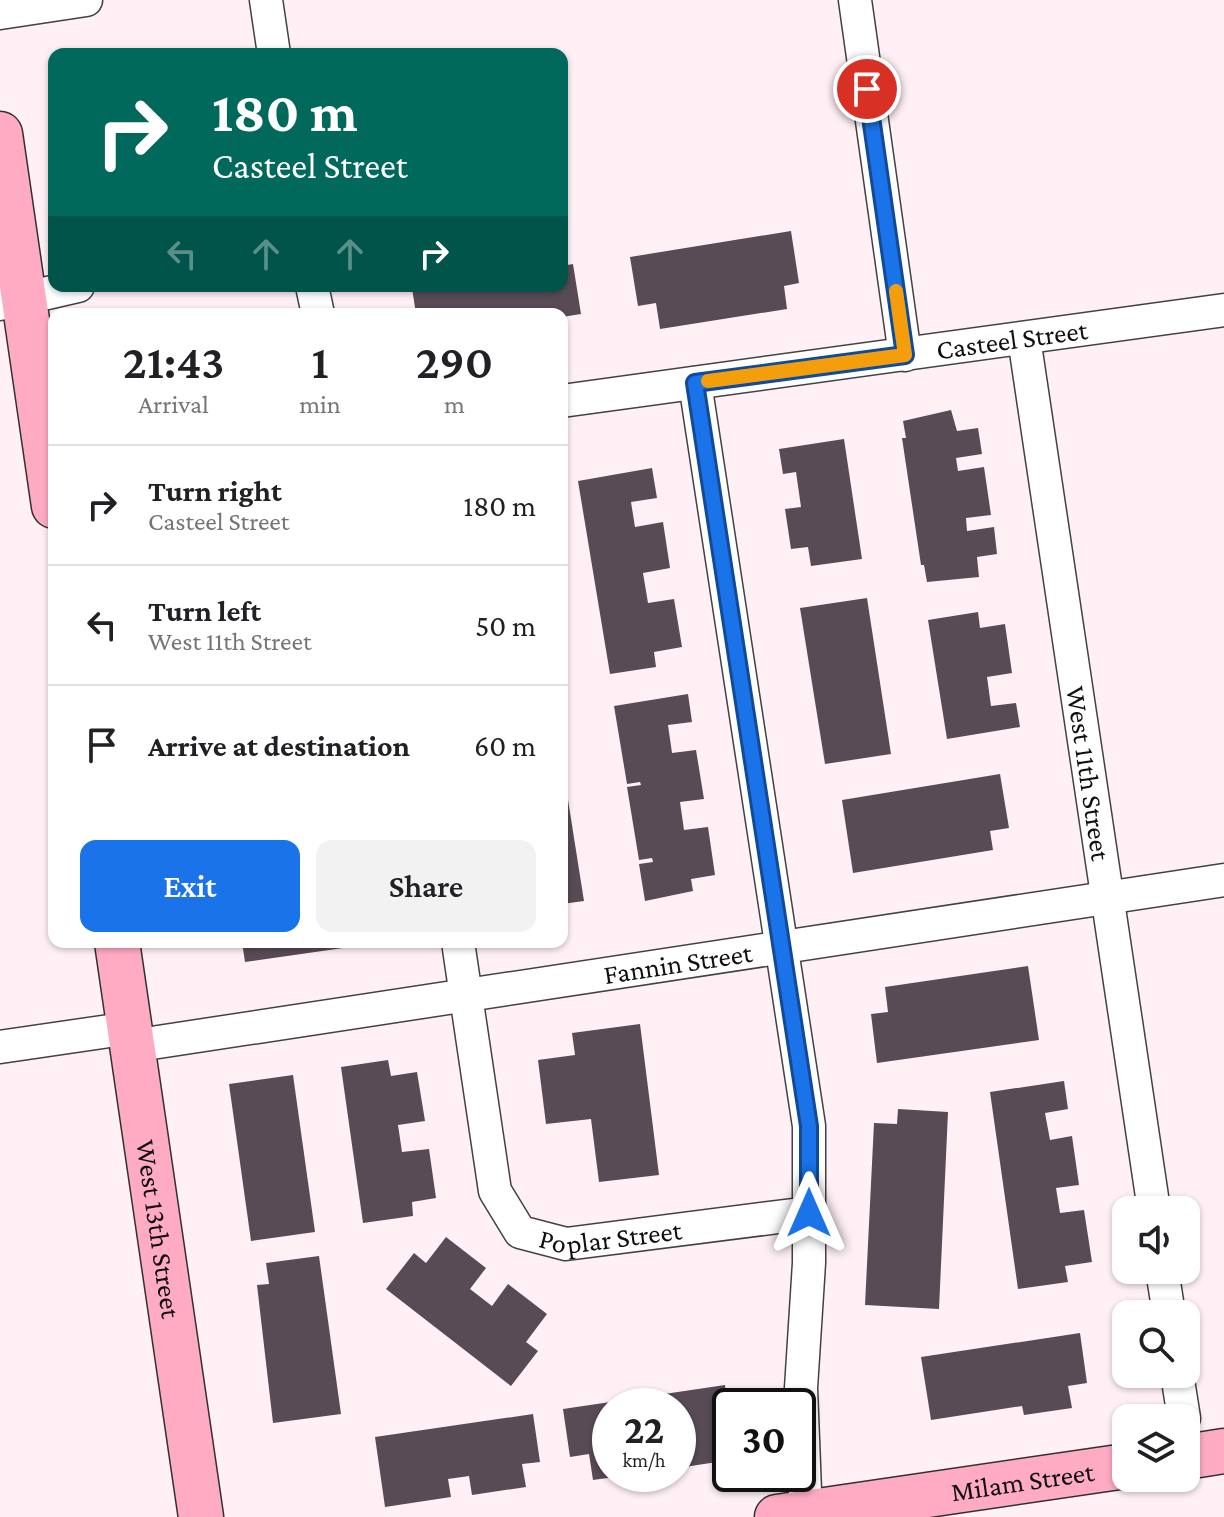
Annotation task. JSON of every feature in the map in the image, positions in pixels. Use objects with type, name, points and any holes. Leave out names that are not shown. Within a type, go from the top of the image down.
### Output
[{"type":"street","points":[[0,13],[86,0]]},
{"type":"street","points":[[266,0],[273,48]]},
{"type":"street","points":[[855,0],[905,355]]},
{"type":"street","points":[[0,134],[12,302],[48,477]]},
{"type":"street","points":[[12,302],[53,292]]},
{"type":"street","name":"Casteel Street","points":[[568,400],[1224,310]]},
{"type":"street","name":"West 11th Street","points":[[1024,338],[1152,1196]]},
{"type":"street","points":[[695,383],[784,947],[809,1126],[809,1213],[796,1516]]},
{"type":"street","name":"Fannin Street","points":[[0,1047],[131,1037],[466,995],[1224,880]]},
{"type":"street","name":"West 13th Street","points":[[118,948],[201,1517]]},
{"type":"street","name":"Poplar Street","points":[[459,948],[495,1191],[520,1232],[566,1244],[809,1213]]},
{"type":"street","name":"Milam Street","points":[[796,1516],[1112,1468]]},
{"type":"building","points":[[791,231],[799,283],[784,286],[787,309],[660,329],[656,303],[638,306],[630,257]]},
{"type":"building","points":[[573,264],[581,314],[568,316],[568,308],[415,308],[413,292],[568,292],[568,265]]},
{"type":"building","points":[[951,410],[957,431],[978,428],[982,454],[956,458],[958,471],[984,467],[991,515],[966,518],[967,531],[994,527],[997,554],[977,557],[979,577],[927,582],[924,565],[921,565],[902,438],[906,438],[903,421]]},
{"type":"building","points":[[844,439],[862,559],[811,566],[808,547],[791,549],[785,509],[801,507],[796,472],[783,474],[779,449]]},
{"type":"building","points":[[652,468],[657,498],[631,502],[635,527],[663,522],[670,568],[643,573],[648,603],[674,599],[682,647],[654,652],[656,667],[610,674],[578,481]]},
{"type":"building","points":[[867,598],[891,754],[825,764],[800,608]]},
{"type":"building","points":[[978,612],[980,628],[1005,624],[1012,673],[987,677],[991,706],[1016,703],[1020,727],[947,739],[928,620]]},
{"type":"building","points":[[688,694],[692,722],[668,725],[672,753],[696,750],[704,799],[680,802],[684,830],[708,827],[715,875],[691,879],[693,891],[645,901],[639,864],[653,862],[652,858],[639,860],[627,787],[641,785],[640,782],[627,784],[614,706]]},
{"type":"building","points":[[1000,774],[1009,828],[990,831],[993,850],[853,873],[842,800]]},
{"type":"building","points":[[568,800],[584,901],[568,903]]},
{"type":"building","points":[[243,948],[343,948],[245,962]]},
{"type":"building","points":[[1028,966],[1039,1040],[877,1063],[871,1014],[888,1012],[885,987]]},
{"type":"building","points":[[640,1024],[659,1175],[599,1182],[591,1119],[546,1124],[538,1060],[575,1055],[572,1033]]},
{"type":"building","points":[[388,1060],[391,1076],[417,1072],[425,1121],[398,1125],[402,1152],[429,1149],[436,1198],[412,1202],[413,1216],[363,1223],[341,1067]]},
{"type":"building","points":[[293,1075],[315,1232],[251,1241],[229,1084]]},
{"type":"building","points":[[1064,1081],[1068,1109],[1045,1113],[1050,1140],[1072,1136],[1079,1185],[1056,1188],[1060,1213],[1084,1210],[1092,1262],[1065,1266],[1068,1282],[1018,1289],[990,1092]]},
{"type":"building","points":[[898,1109],[948,1112],[939,1309],[865,1305],[874,1123],[897,1124]]},
{"type":"building","points":[[446,1237],[486,1268],[470,1289],[492,1306],[508,1284],[547,1314],[526,1342],[538,1351],[511,1386],[386,1289],[414,1253],[426,1263]]},
{"type":"building","points":[[319,1256],[341,1414],[273,1423],[257,1285],[269,1284],[266,1263]]},
{"type":"building","points":[[1080,1333],[1087,1383],[1068,1386],[1072,1408],[1024,1415],[1022,1406],[931,1420],[921,1357]]},
{"type":"building","points":[[725,1385],[725,1388],[712,1388],[712,1463],[696,1465],[696,1389]]},
{"type":"building","points":[[592,1405],[592,1474],[589,1454],[570,1457],[563,1409]]},
{"type":"building","points":[[533,1414],[540,1462],[522,1464],[526,1487],[472,1495],[469,1476],[448,1479],[451,1497],[385,1507],[375,1437]]},
{"type":"slow traffic","points":[[708,381],[905,355],[896,291]]},
{"type":"route","points":[[809,1213],[809,1126],[784,947],[695,383],[905,355],[867,89]]}]
